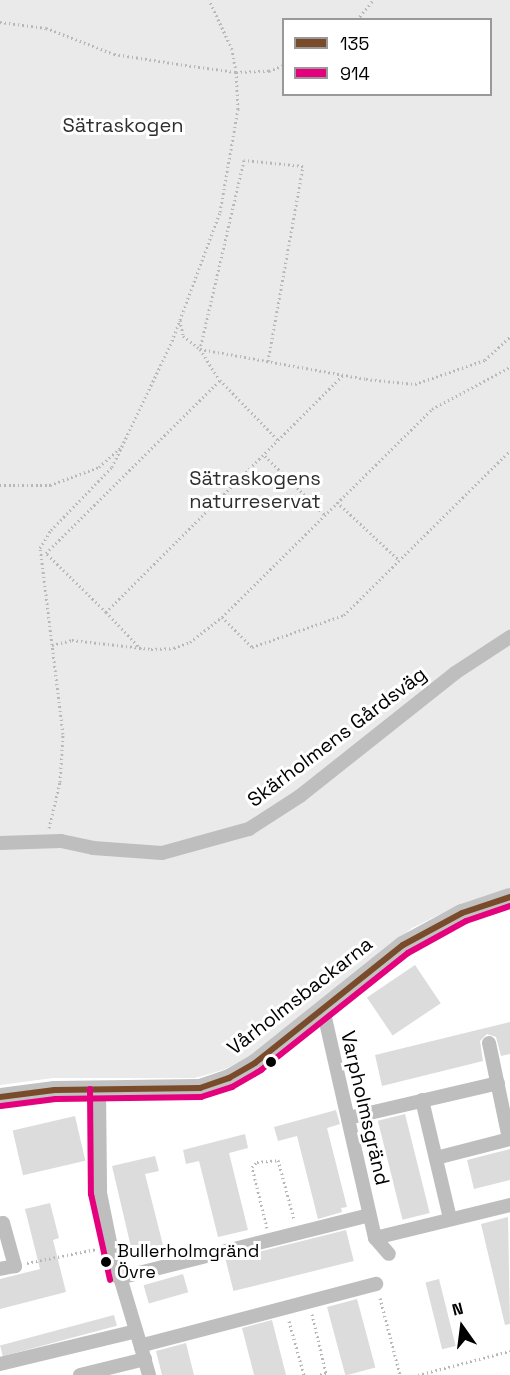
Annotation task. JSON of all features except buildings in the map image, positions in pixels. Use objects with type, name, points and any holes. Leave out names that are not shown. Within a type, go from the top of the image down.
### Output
[{"type":"street","name":"Skärholmens Gårdsväg","points":[[0,843],[44,841],[162,853],[249,828],[300,796],[455,672],[510,637]]},
{"type":"street","name":"Vårholmsbackarna","points":[[0,1097],[55,1090],[200,1088],[229,1078],[255,1063],[403,945],[462,913],[510,897]]},
{"type":"street","name":"Varpholmsgränd","points":[[323,1009],[375,1238],[389,1254]]},
{"type":"street","points":[[436,1158],[510,1139],[489,1043]]},
{"type":"street","points":[[348,1118],[498,1083]]},
{"type":"street","points":[[99,1089],[100,1193],[119,1278],[149,1375]]},
{"type":"street","points":[[422,1100],[450,1218]]},
{"type":"street","points":[[375,1238],[510,1205]]},
{"type":"street","name":"Varpholmsgränd","points":[[119,1278],[369,1215]]},
{"type":"street","points":[[0,1224],[3,1223],[15,1266],[0,1269]]},
{"type":"street","points":[[80,1375],[286,1308],[376,1284]]},
{"type":"street","points":[[0,1364],[136,1331]]},
{"type":"path","points":[[44,841],[60,782],[62,759],[52,645],[40,548],[51,530],[112,467],[182,312],[220,212],[238,109],[232,49],[209,0]]},
{"type":"path","points":[[359,18],[373,0]]},
{"type":"path","points":[[0,22],[46,28],[114,54],[236,72],[269,71],[282,65]]},
{"type":"path","points":[[200,350],[244,160],[303,166],[268,361]]},
{"type":"path","points":[[182,312],[183,336],[200,350],[220,380],[279,441]]},
{"type":"path","points":[[200,350],[343,375],[415,384],[484,360],[510,337]]},
{"type":"path","points":[[52,645],[72,640],[141,649],[174,648],[190,642],[222,617],[432,409],[510,367]]},
{"type":"path","points":[[106,612],[265,456],[343,375]]},
{"type":"path","points":[[141,649],[46,553],[220,380]]},
{"type":"path","points":[[0,485],[50,485],[99,467],[124,443]]},
{"type":"path","points":[[222,617],[252,647],[344,615],[510,450]]},
{"type":"path","points":[[265,456],[324,514]]},
{"type":"path","points":[[337,502],[399,561]]},
{"type":"path","points":[[270,1239],[252,1167],[257,1162],[278,1160],[298,1233]]},
{"type":"path","points":[[15,1266],[111,1247]]},
{"type":"path","points":[[376,1284],[400,1375]]},
{"type":"path","points":[[309,1302],[326,1372],[317,1375]]},
{"type":"path","points":[[286,1308],[304,1375]]},
{"type":"path","points":[[418,1375],[510,1351]]},
{"type":"green space","name":"Sätraskogens naturreservat","points":[[0,0],[510,0],[510,888],[461,904],[412,928],[251,1056],[223,1070],[195,1078],[53,1078],[0,1085]]},
{"type":"transit line","name":"135","points":[[0,1097],[55,1090],[200,1088],[229,1078],[255,1063],[403,945],[462,913],[510,897]]},
{"type":"transit line","name":"914","points":[[1,1106],[56,1099],[201,1097],[232,1087],[261,1070],[408,953],[466,921],[510,906]]},
{"type":"transit line","name":"914","points":[[90,1089],[91,1194],[110,1280]]},
{"type":"place","name":"Bullerholmgränd Övre","points":[[106,1262]]},
{"type":"park label","name":"Sätraskogen","points":[[123,125]]}]
